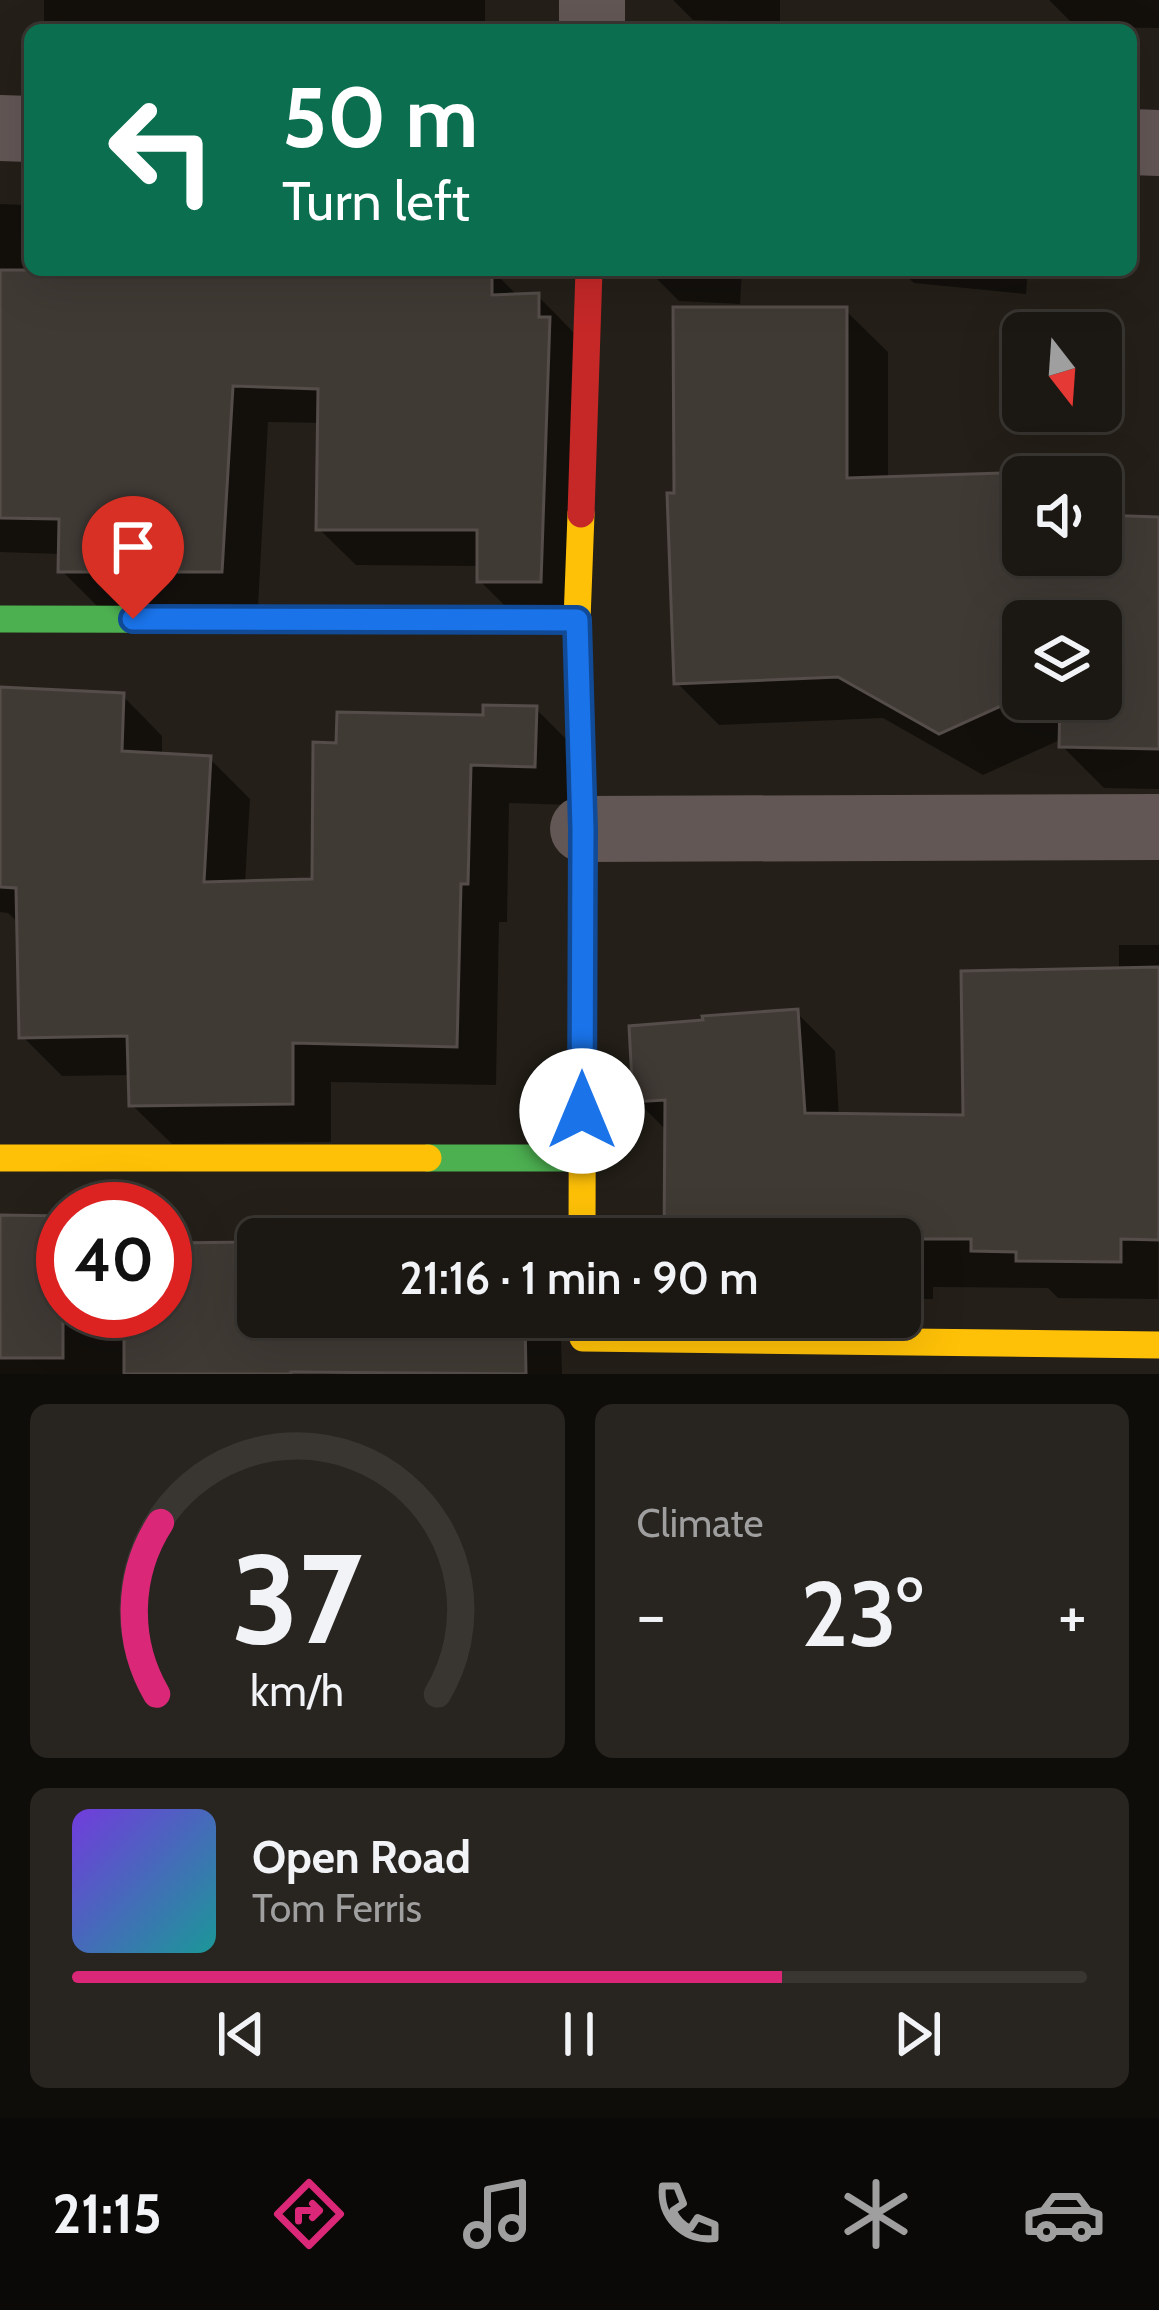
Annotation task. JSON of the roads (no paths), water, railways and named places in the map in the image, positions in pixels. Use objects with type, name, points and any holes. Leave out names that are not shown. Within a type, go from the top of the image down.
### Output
[{"type":"street","points":[[582,1218],[583,829],[577,620],[590,276]]},
{"type":"street","points":[[0,619],[577,620]]},
{"type":"street","points":[[583,829],[1159,827]]},
{"type":"street","points":[[0,1158],[582,1158]]},
{"type":"street","points":[[583,1343],[1159,1345]]}]
